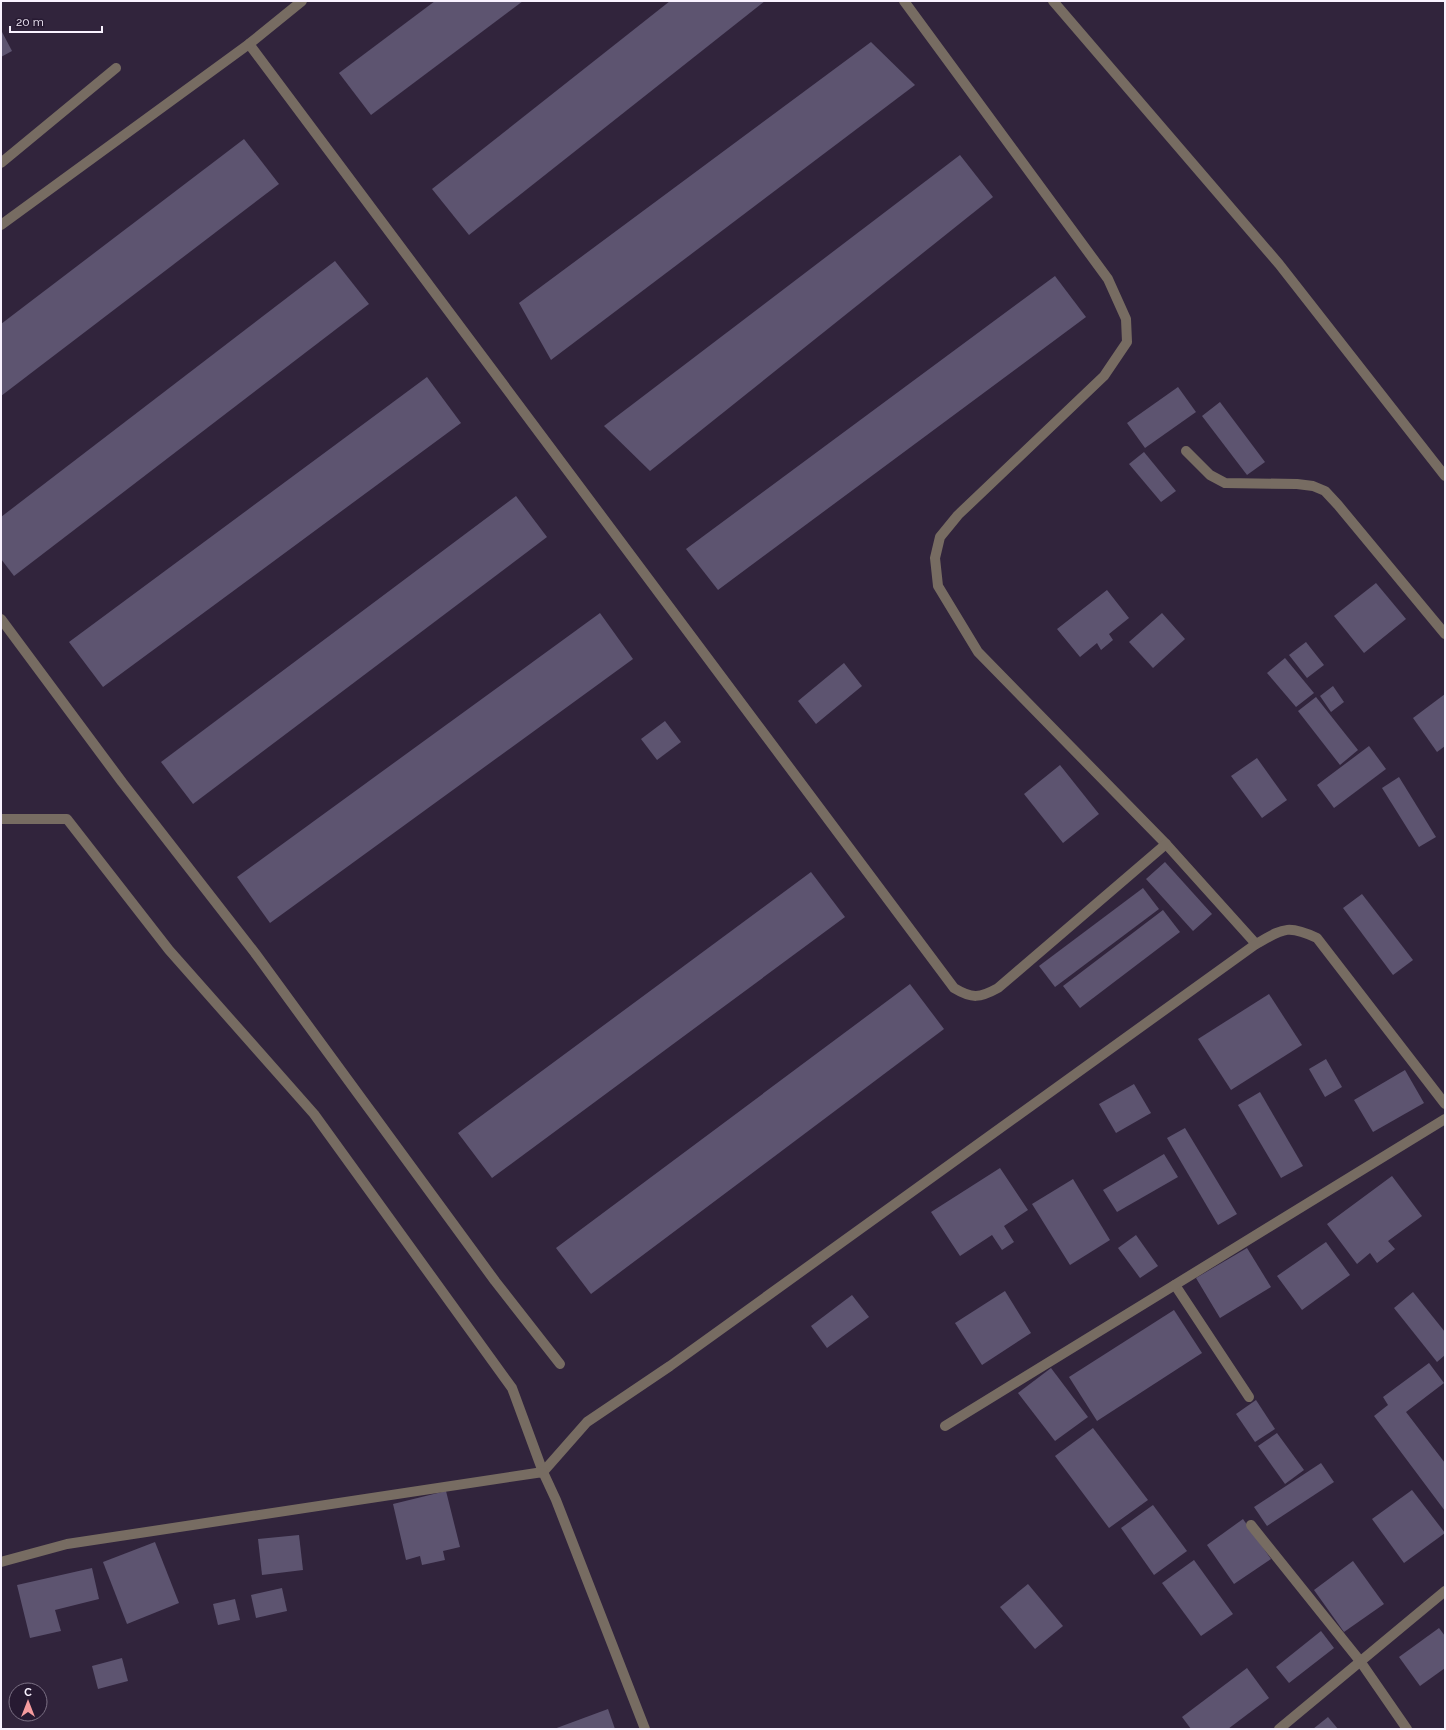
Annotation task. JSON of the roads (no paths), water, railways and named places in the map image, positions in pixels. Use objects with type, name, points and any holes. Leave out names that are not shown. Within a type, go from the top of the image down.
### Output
[{"type":"street","points":[[1,225],[249,44],[302,1]]},
{"type":"street","points":[[904,1],[1108,279],[1126,319],[1128,342],[1104,376],[958,515],[940,537],[935,558],[938,586],[978,652],[1166,844],[1256,944]]},
{"type":"street","points":[[1052,1],[1279,264],[1445,476]]},
{"type":"street","points":[[249,44],[954,988],[967,996],[984,996],[998,988],[1166,844]]},
{"type":"street","points":[[1,163],[116,68]]},
{"type":"street","points":[[1186,451],[1210,475],[1224,483],[1298,484],[1313,486],[1325,491],[1338,504],[1445,634]]},
{"type":"street","points":[[1,619],[122,782],[255,953],[490,1274],[560,1364]]},
{"type":"street","points":[[1,819],[68,819],[168,950],[314,1114],[512,1388],[543,1472],[556,1500],[644,1729]]},
{"type":"street","points":[[1,1562],[68,1544],[543,1472],[588,1422],[670,1366],[1256,944],[1282,930],[1300,930],[1317,938],[1445,1104]]},
{"type":"street","points":[[945,1426],[1445,1119]]},
{"type":"street","points":[[1175,1284],[1249,1397]]},
{"type":"street","points":[[1251,1525],[1360,1662],[1407,1729]]},
{"type":"street","points":[[1279,1729],[1445,1591]]}]
